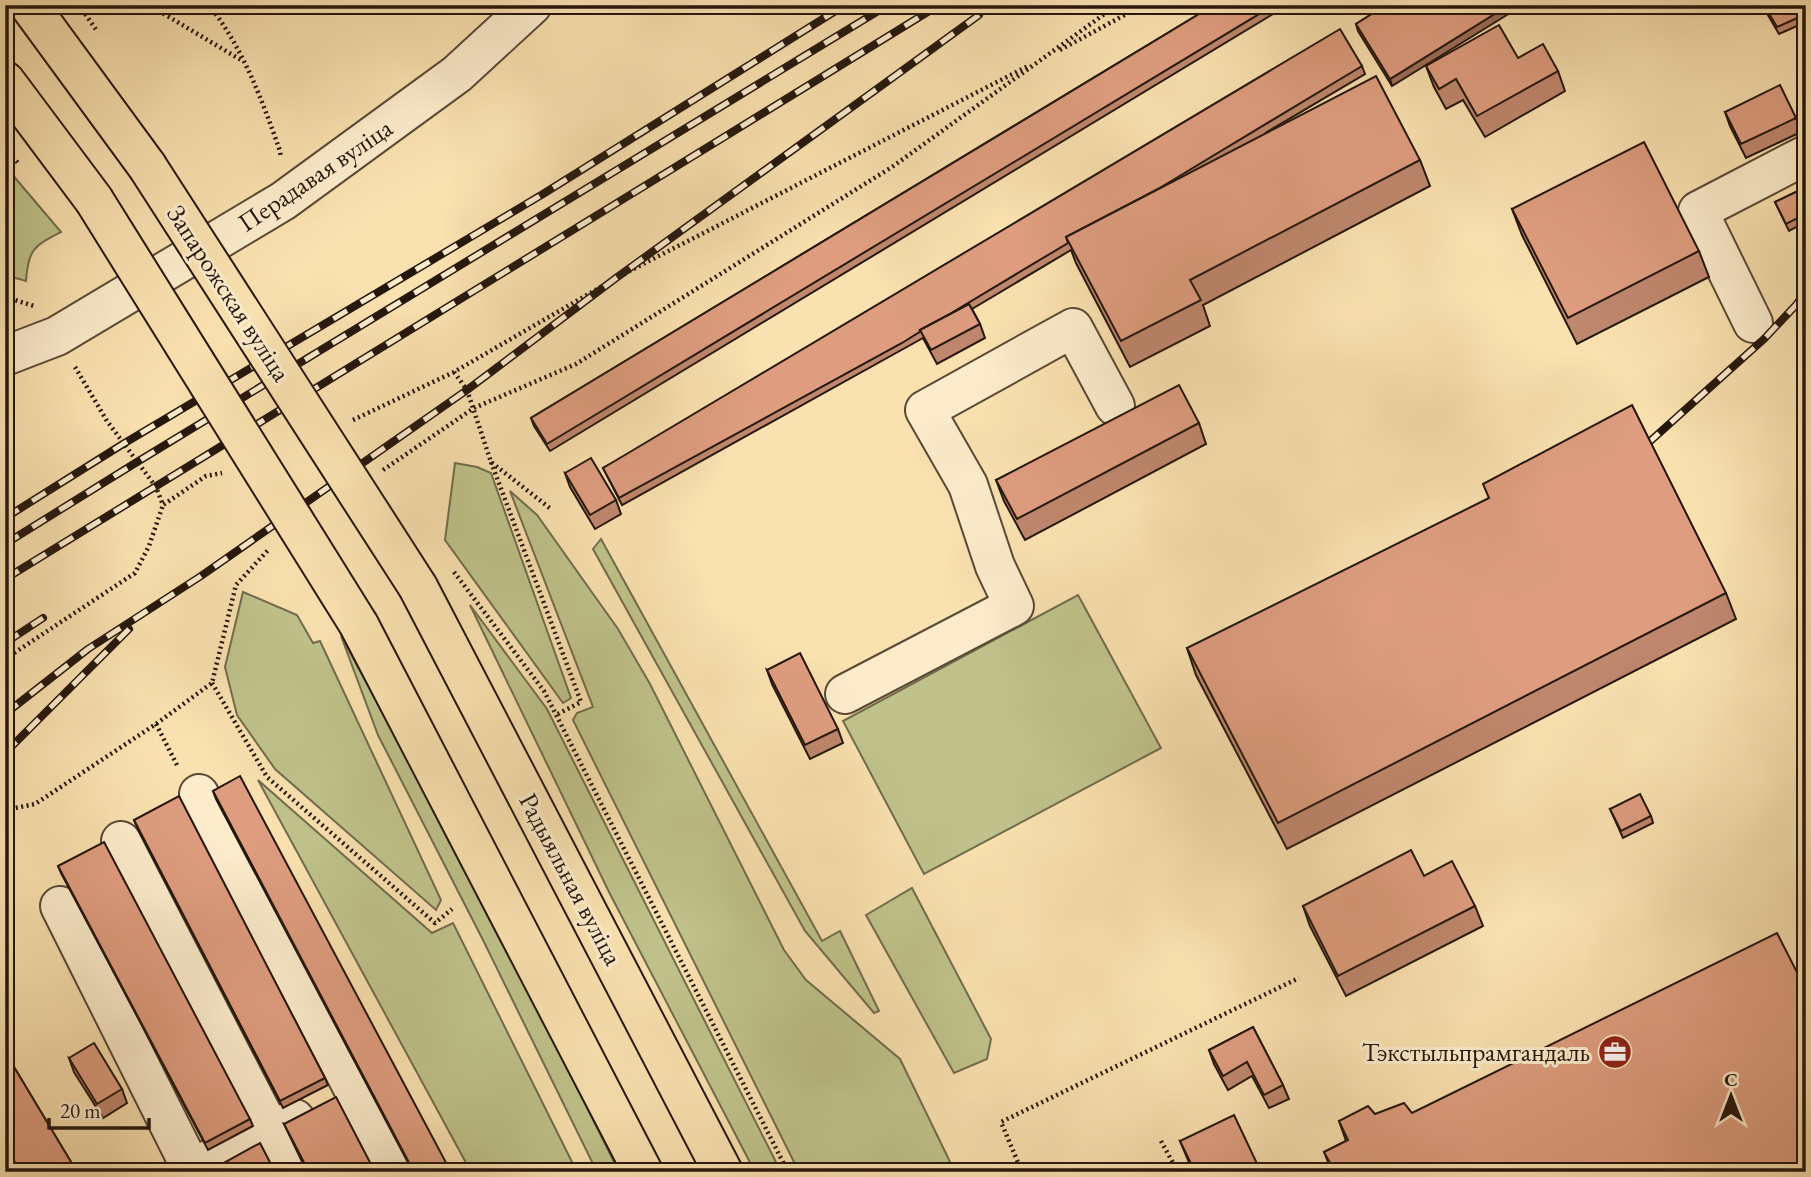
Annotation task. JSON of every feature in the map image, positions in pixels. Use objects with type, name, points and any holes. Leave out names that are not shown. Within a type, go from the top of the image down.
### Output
[{"type":"main road","name":"Запарожская вуліца","points":[[29,5],[147,166],[418,587]]},
{"type":"main road","points":[[5,81],[94,200],[359,625],[643,1172]]},
{"type":"main road","name":"Радыяльная вуліца","points":[[418,587],[723,1172]]},
{"type":"street","name":"Перадавая вуліца","points":[[5,356],[57,337],[283,201],[457,74],[532,5]]},
{"type":"street","points":[[1753,323],[1698,211],[1806,155]]},
{"type":"street","points":[[845,694],[1014,606],[995,566],[968,485],[925,410],[1073,328],[1115,406]]},
{"type":"street","points":[[199,794],[397,1172]]},
{"type":"street","points":[[121,841],[292,1172]]},
{"type":"street","points":[[60,906],[187,1170],[355,1090]]},
{"type":"path","points":[[149,5],[244,61]]},
{"type":"path","points":[[209,5],[225,25],[259,91],[280,150],[283,201]]},
{"type":"path","points":[[379,473],[474,408],[576,364],[892,167],[1117,5]]},
{"type":"path","points":[[556,715],[581,702],[491,461],[474,408],[467,390],[454,372],[616,278],[1143,5]]},
{"type":"path","points":[[491,461],[551,509]]},
{"type":"path","points":[[5,659],[135,573],[149,546],[163,505]]},
{"type":"path","points":[[5,810],[35,804],[156,724],[212,683],[236,586],[266,551],[278,543]]},
{"type":"path","points":[[450,567],[544,691],[788,1172]]},
{"type":"path","points":[[212,683],[267,777],[435,923],[452,909]]},
{"type":"path","points":[[156,724],[181,773],[199,794]]},
{"type":"path","points":[[1022,1172],[1001,1122],[1299,978]]},
{"type":"path","points":[[1161,1141],[1178,1172]]},
{"type":"green space","points":[[5,166],[61,232],[34,250],[26,281],[5,275]]},
{"type":"green space","points":[[455,463],[491,473],[571,698],[563,703],[445,540]]},
{"type":"green space","points":[[510,491],[537,515],[618,629],[650,684],[784,950],[806,980],[900,1059],[955,1172],[799,1172],[573,720],[577,713],[593,707]]},
{"type":"green space","points":[[601,539],[822,941],[840,931],[879,1011],[874,1013],[805,931],[593,549]]},
{"type":"green space","points":[[243,592],[297,615],[313,643],[320,641],[441,900],[436,910],[275,769],[237,715],[225,667]]},
{"type":"green space","points":[[1078,595],[1161,748],[924,874],[843,721]]},
{"type":"green space","points":[[470,605],[547,709],[781,1172],[755,1172],[609,892]]},
{"type":"green space","points":[[341,636],[483,903],[619,1172],[597,1172],[378,735]]},
{"type":"green space","points":[[258,780],[432,933],[453,923],[577,1172],[471,1172]]},
{"type":"green space","points":[[912,888],[991,1039],[987,1059],[954,1073],[866,915]]},
{"type":"building","points":[[1214,5],[1274,5],[547,444],[531,418]]},
{"type":"building","points":[[1386,5],[1509,5],[1390,79],[1356,24]]},
{"type":"building","points":[[1764,5],[1806,5],[1806,14],[1777,27]]},
{"type":"building","points":[[1499,25],[1518,58],[1543,44],[1558,71],[1477,116],[1456,79],[1439,89],[1426,66]]},
{"type":"building","points":[[1340,29],[1362,66],[1158,189],[1066,237],[1068,243],[902,343],[619,498],[603,468]]},
{"type":"building","points":[[1376,76],[1420,160],[1190,280],[1201,300],[1121,341],[1066,237]]},
{"type":"building","points":[[1780,85],[1796,118],[1741,144],[1725,112]]},
{"type":"building","points":[[1644,142],[1699,251],[1568,318],[1512,209]]},
{"type":"building","points":[[1806,187],[1806,214],[1786,224],[1775,202]]},
{"type":"building","points":[[969,304],[980,324],[931,350],[920,330]]},
{"type":"building","points":[[1179,385],[1199,423],[1017,519],[996,480]]},
{"type":"building","points":[[1632,405],[1726,593],[1278,823],[1187,648],[1489,498],[1483,484]]},
{"type":"building","points":[[591,458],[616,500],[590,515],[565,473]]},
{"type":"building","points":[[800,653],[838,729],[805,745],[767,670]]},
{"type":"building","points":[[240,776],[451,1172],[414,1172],[213,791]]},
{"type":"building","points":[[1640,794],[1651,816],[1621,831],[1610,809]]},
{"type":"building","points":[[179,796],[325,1078],[280,1101],[134,820]]},
{"type":"building","points":[[104,842],[250,1119],[205,1143],[58,866]]},
{"type":"building","points":[[1411,850],[1424,876],[1452,861],[1475,906],[1338,976],[1303,906]]},
{"type":"building","points":[[1777,933],[1806,990],[1806,1172],[1335,1172],[1324,1152],[1348,1140],[1339,1121],[1368,1106],[1375,1114],[1404,1103],[1412,1113]]},
{"type":"building","points":[[1253,1027],[1283,1085],[1264,1095],[1247,1062],[1223,1076],[1209,1050]]},
{"type":"building","points":[[94,1043],[122,1089],[97,1104],[69,1058]]},
{"type":"building","points":[[5,1052],[77,1172],[21,1172],[5,1146]]},
{"type":"building","points":[[336,1097],[375,1172],[309,1172],[284,1124]]},
{"type":"building","points":[[1234,1115],[1261,1172],[1195,1172],[1180,1141]]},
{"type":"building","points":[[260,1143],[275,1172],[209,1172],[209,1171]]},
{"type":"railway","points":[[5,518],[123,444],[543,194],[845,5]]},
{"type":"railway","points":[[5,544],[888,5]]},
{"type":"railway","points":[[5,579],[939,5]]},
{"type":"railway","points":[[5,714],[88,649],[201,576],[467,390],[616,278],[979,15]]},
{"type":"railway","points":[[1647,444],[1764,339],[1806,291]]},
{"type":"railway","points":[[5,643],[43,618]]},
{"type":"railway","points":[[5,753],[129,629]]},
{"type":"place","name":"Тэкстыльпрамгандаль","points":[[1615,1052]]}]
